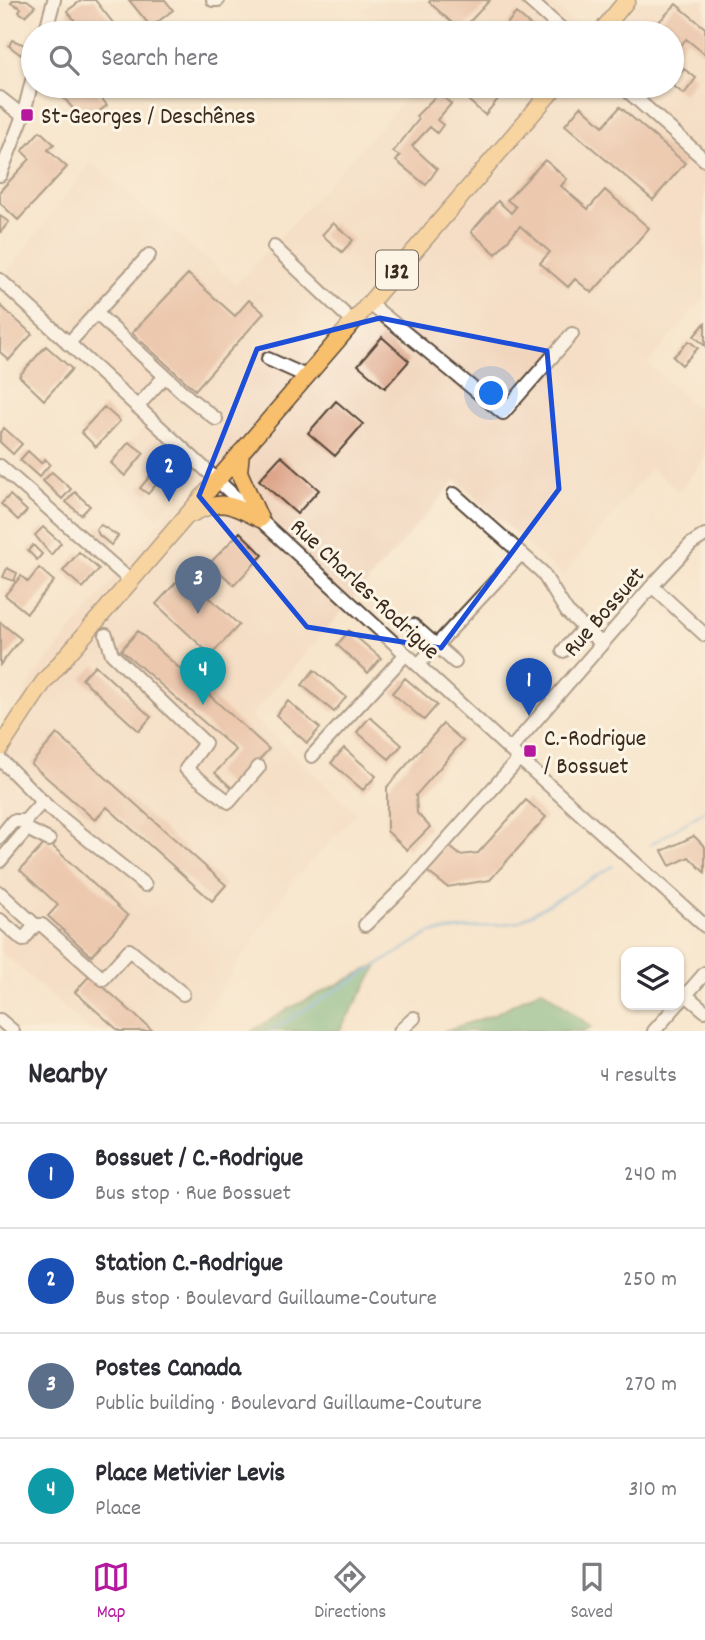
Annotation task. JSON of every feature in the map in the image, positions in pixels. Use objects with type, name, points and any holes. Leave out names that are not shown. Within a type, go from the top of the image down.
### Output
[{"type":"main road","points":[[610,21],[627,0]]},
{"type":"main road","name":"132","points":[[0,748],[43,683],[546,98]]},
{"type":"main road","points":[[241,452],[239,472],[260,519]]},
{"type":"main road","points":[[186,517],[212,504],[228,503],[260,519]]},
{"type":"street","points":[[48,21],[54,0]]},
{"type":"street","points":[[529,0],[553,21]]},
{"type":"street","points":[[0,98],[23,116]]},
{"type":"street","points":[[0,175],[28,98]]},
{"type":"street","points":[[635,98],[705,160]]},
{"type":"street","points":[[274,247],[353,322]]},
{"type":"street","points":[[68,344],[149,255]]},
{"type":"street","name":"Rue Charles-Rodrigue","points":[[0,280],[514,754],[705,926]]},
{"type":"street","points":[[369,303],[503,413],[572,334]]},
{"type":"street","points":[[96,313],[216,419]]},
{"type":"street","points":[[268,359],[306,376]]},
{"type":"street","points":[[137,407],[165,376]]},
{"type":"street","points":[[0,466],[131,581]]},
{"type":"street","points":[[454,495],[542,572],[567,612],[602,644]]},
{"type":"street","name":"Rue Bossuet","points":[[365,925],[412,879],[652,586],[703,540]]},
{"type":"street","points":[[418,665],[520,555]]},
{"type":"street","points":[[652,586],[705,635]]},
{"type":"street","points":[[414,625],[455,662]]},
{"type":"street","points":[[563,651],[584,628]]},
{"type":"street","points":[[106,635],[113,654],[205,743],[187,769],[229,802],[259,767]]},
{"type":"street","points":[[312,756],[406,654]]},
{"type":"street","points":[[0,759],[43,801],[145,885]]},
{"type":"street","points":[[0,861],[43,801]]},
{"type":"street","points":[[0,837],[13,821],[26,825],[49,840]]},
{"type":"street","points":[[0,893],[35,925],[42,925],[103,979],[130,950],[183,993]]},
{"type":"street","points":[[0,920],[23,940],[35,925]]},
{"type":"street","points":[[684,998],[705,973]]},
{"type":"street","points":[[684,1002],[705,1011]]},
{"type":"street","points":[[654,1031],[673,1010]]},
{"type":"street","points":[[400,1031],[414,1018]]},
{"type":"street","points":[[0,1020],[13,1031]]},
{"type":"highlighted area","points":[[380,318],[547,351],[559,489],[441,648],[307,627],[199,496],[257,349]]},
{"type":"shaded area","points":[[375,0],[545,0],[572,21],[373,21],[363,11]]},
{"type":"shaded area","points":[[615,0],[705,0],[705,296],[648,364],[705,415],[705,458],[679,492],[651,468],[563,576],[456,480],[251,716],[357,813],[294,879],[193,1031],[91,1031],[0,951],[0,738],[36,675],[190,485],[158,518],[106,468],[146,426],[0,286],[0,282],[91,163],[236,284],[407,98],[684,98],[684,21],[597,21]]},
{"type":"green space","points":[[379,964],[339,1031],[252,1031],[290,1008]]},
{"type":"green space","points":[[542,989],[591,1027],[586,1031],[444,1031],[493,1015]]},
{"type":"building","points":[[13,0],[27,0],[35,6],[25,16],[19,12],[21,8],[11,3]]},
{"type":"building","points":[[82,0],[95,0],[112,21],[75,21],[67,11]]},
{"type":"building","points":[[129,0],[165,0],[173,10],[159,21],[146,21]]},
{"type":"building","points":[[490,0],[470,21],[450,21],[429,2]]},
{"type":"building","points":[[676,4],[705,28],[705,54],[686,39],[684,42],[684,21],[660,21]]},
{"type":"building","points":[[516,13],[525,21],[509,21]]},
{"type":"building","points":[[12,40],[21,43],[21,55],[9,46]]},
{"type":"building","points":[[684,69],[696,78],[684,94]]},
{"type":"building","points":[[64,98],[101,98],[107,105],[85,123]]},
{"type":"building","points":[[434,98],[444,98],[451,104],[437,120],[443,125],[437,133],[430,127],[412,146],[437,169],[426,185],[396,161],[400,156],[393,152],[419,119],[416,116]]},
{"type":"building","points":[[472,98],[499,98],[485,115],[469,101]]},
{"type":"building","points":[[581,106],[603,126],[620,107],[685,163],[653,200],[565,125]]},
{"type":"building","points":[[40,131],[54,144],[48,150],[67,167],[18,220],[0,203],[0,191],[30,159],[22,151]]},
{"type":"building","points":[[545,160],[567,179],[561,186],[588,209],[605,190],[649,228],[592,293],[575,279],[568,287],[540,263],[550,252],[520,226],[496,254],[471,232],[498,201],[511,213],[516,207],[507,200]]},
{"type":"building","points":[[0,216],[9,222],[0,233]]},
{"type":"building","points":[[333,223],[353,240],[342,252],[322,235]]},
{"type":"building","points":[[188,274],[235,316],[249,300],[264,313],[195,390],[132,333]]},
{"type":"building","points":[[0,305],[32,334],[9,360],[0,352]]},
{"type":"building","points":[[705,323],[705,346],[694,336]]},
{"type":"building","points":[[382,337],[409,361],[385,388],[358,365]]},
{"type":"building","points":[[689,341],[698,348],[682,365],[673,357]]},
{"type":"building","points":[[46,346],[72,369],[44,400],[19,376]]},
{"type":"building","points":[[336,401],[363,424],[335,456],[308,433]]},
{"type":"building","points":[[104,407],[120,421],[96,447],[81,432]]},
{"type":"building","points":[[4,428],[22,444],[13,454],[0,442],[0,433]]},
{"type":"building","points":[[129,442],[144,453],[125,476],[111,463]]},
{"type":"building","points":[[28,451],[41,463],[45,459],[50,464],[39,477],[20,460]]},
{"type":"building","points":[[281,456],[319,490],[297,514],[259,480]]},
{"type":"building","points":[[159,465],[167,472],[148,494],[140,488]]},
{"type":"building","points":[[52,472],[71,489],[62,499],[43,481]]},
{"type":"building","points":[[75,492],[90,506],[81,515],[66,502]]},
{"type":"building","points":[[10,495],[27,511],[18,520],[1,504]]},
{"type":"building","points":[[101,525],[118,536],[111,545],[96,529]]},
{"type":"building","points":[[43,527],[61,543],[51,555],[35,535]]},
{"type":"building","points":[[240,532],[263,555],[234,585],[210,563]]},
{"type":"building","points":[[33,545],[42,554],[37,560],[28,551]]},
{"type":"building","points":[[79,552],[99,569],[83,588],[63,571]]},
{"type":"building","points":[[7,568],[17,573],[14,581],[3,577]]},
{"type":"building","points":[[39,568],[54,581],[27,613],[5,595],[21,576],[28,582]]},
{"type":"building","points":[[184,574],[239,625],[211,655],[156,604]]},
{"type":"building","points":[[0,622],[21,639],[0,665]]},
{"type":"building","points":[[138,631],[269,749],[233,789],[215,773],[236,750],[121,650]]},
{"type":"building","points":[[349,631],[381,658],[368,673],[337,645]]},
{"type":"building","points":[[95,665],[151,717],[139,731],[82,679]]},
{"type":"building","points":[[314,670],[346,697],[334,712],[302,685]]},
{"type":"building","points":[[405,678],[437,705],[424,720],[392,693]]},
{"type":"building","points":[[288,701],[320,728],[307,743],[276,715]]},
{"type":"building","points":[[370,717],[402,745],[389,759],[357,732]]},
{"type":"building","points":[[443,724],[463,741],[416,795],[417,813],[430,827],[407,850],[387,831],[387,787]]},
{"type":"building","points":[[57,734],[226,885],[212,901],[107,807],[95,820],[31,764]]},
{"type":"building","points":[[344,748],[376,776],[363,790],[331,763]]},
{"type":"building","points":[[526,800],[546,817],[490,880],[447,887],[424,869],[445,843],[460,855],[478,853]]},
{"type":"building","points":[[694,836],[705,847],[705,873],[689,857],[670,866],[662,851]]},
{"type":"building","points":[[47,841],[128,916],[91,956],[48,916],[58,905],[20,870]]},
{"type":"building","points":[[90,975],[153,1031],[119,1031],[75,992]]},
{"type":"waterway","points":[[650,845],[705,811]]},
{"type":"waterway","points":[[270,1031],[430,933],[518,922],[613,866]]},
{"type":"place","name":"St-Georges / Deschênes","points":[[27,115]]},
{"type":"place","name":"Station C.-Rodrigue","points":[[169,502]]},
{"type":"place","name":"Postes Canada","points":[[198,614]]},
{"type":"place","name":"Place Metivier Levis","points":[[203,705]]},
{"type":"place","name":"Bossuet / C.-Rodrigue","points":[[529,716]]},
{"type":"place","name":"C.-Rodrigue / Bossuet","points":[[530,751]]}]
